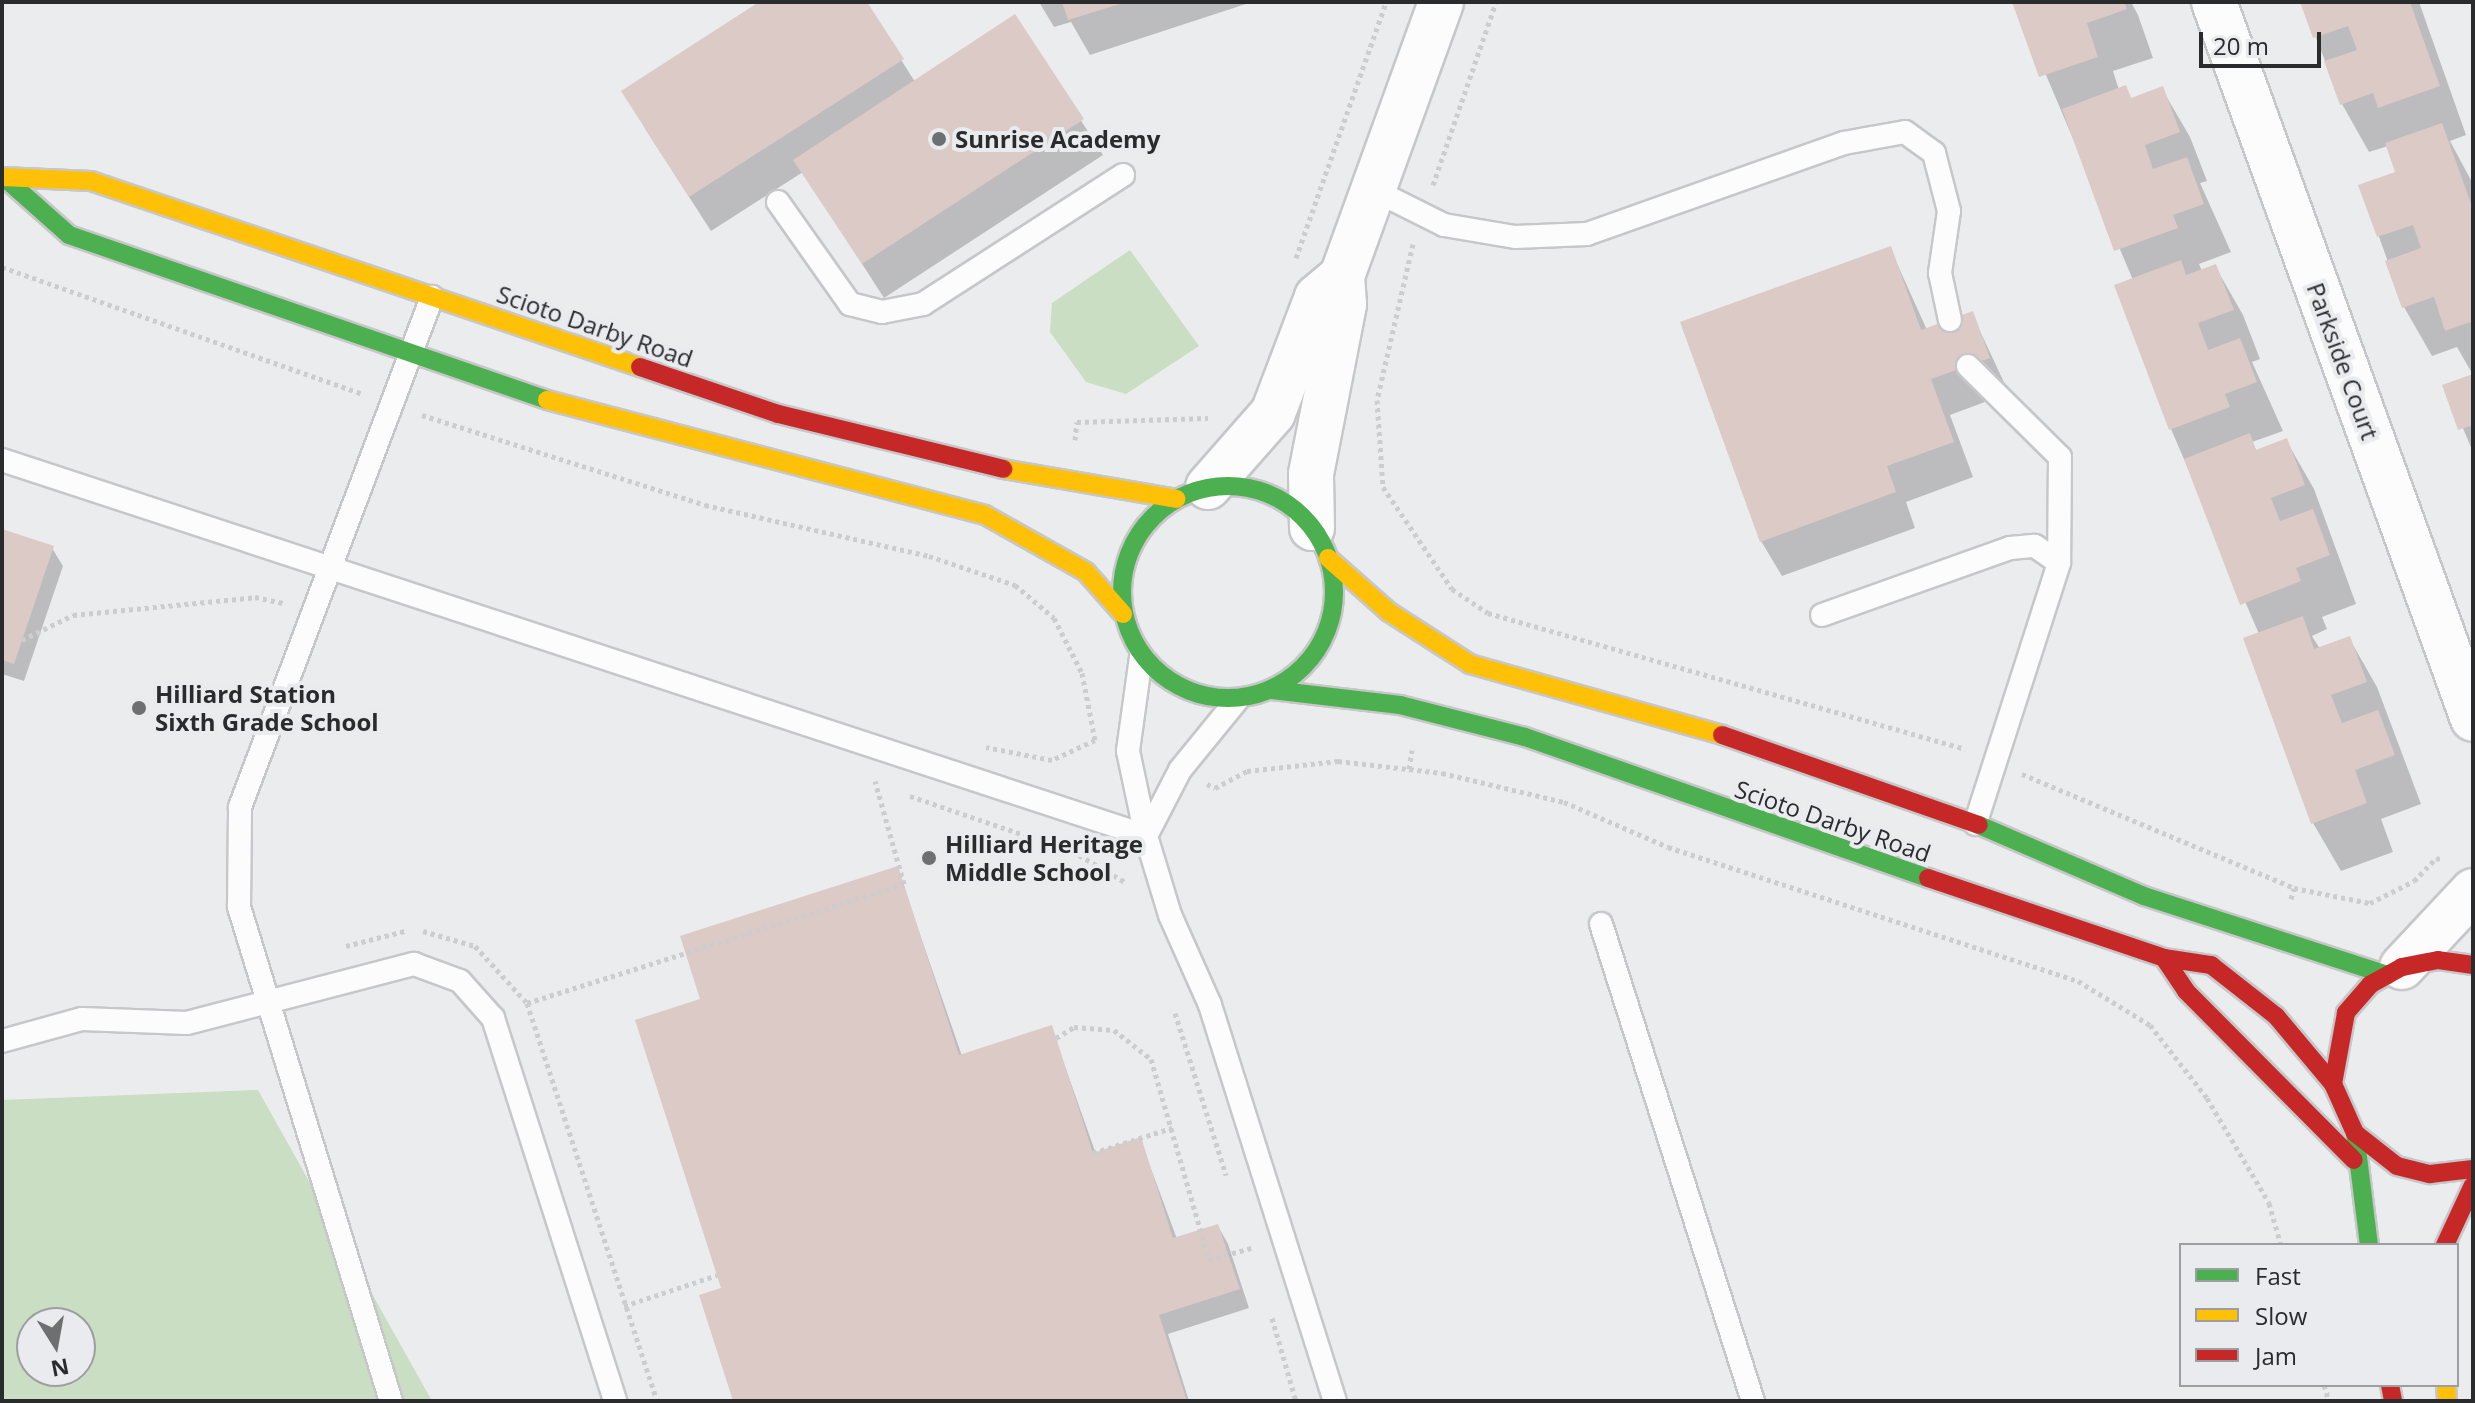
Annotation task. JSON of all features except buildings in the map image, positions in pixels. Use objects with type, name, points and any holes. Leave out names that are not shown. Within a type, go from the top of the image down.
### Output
[{"type":"main road","name":"Scioto Darby Road","points":[[4,178],[91,181],[778,414],[1013,471],[1192,493]]},
{"type":"main road","name":"Scioto Darby Road","points":[[4,178],[69,235],[409,356],[639,430],[985,515],[1086,572],[1123,614]]},
{"type":"main road","points":[[1192,493],[1275,497],[1320,543],[1333,612],[1322,644],[1272,690],[1237,700],[1201,696],[1167,681],[1141,657],[1123,614],[1128,552],[1147,522],[1192,493]]},
{"type":"main road","name":"Scioto Darby Road","points":[[1320,543],[1389,612],[1470,664],[1744,741],[1975,824],[2144,896],[2395,971]]},
{"type":"main road","name":"Scioto Darby Road","points":[[1272,690],[1400,705],[1525,737],[2164,958],[2211,965],[2276,1016],[2333,1084]]},
{"type":"main road","points":[[2164,958],[2186,991],[2359,1164]]},
{"type":"main road","points":[[2369,1243],[2355,1133],[2333,1084],[2334,1048],[2346,1013],[2395,971],[2438,960],[2473,965]]},
{"type":"main road","points":[[2355,1133],[2397,1166],[2430,1174],[2473,1169]]},
{"type":"main road","points":[[2446,1243],[2473,1185]]},
{"type":"street","points":[[1320,543],[1311,474],[1344,304],[1342,276],[1376,191],[1441,2]]},
{"type":"street","name":"Parkside Court","points":[[2214,2],[2473,719]]},
{"type":"street","points":[[1192,493],[1273,413],[1317,297],[1342,276]]},
{"type":"street","points":[[2395,971],[2473,891]]},
{"type":"lane","points":[[1376,191],[1423,216],[1515,237],[1587,234],[1844,143],[1905,132],[1934,153],[1949,211],[1940,273],[1950,320]]},
{"type":"lane","points":[[778,202],[850,304],[882,312],[923,304],[1123,175]]},
{"type":"lane","points":[[391,1401],[266,1003],[239,907],[240,807],[327,566],[432,297]]},
{"type":"lane","points":[[1968,366],[2060,457],[2059,563],[1975,824]]},
{"type":"lane","points":[[2,460],[327,566],[884,755],[1146,836]]},
{"type":"lane","points":[[1822,615],[2010,548],[2035,546],[2059,563]]},
{"type":"lane","points":[[1141,657],[1128,751],[1146,836],[1170,915],[1210,1005],[1335,1401]]},
{"type":"lane","points":[[1146,836],[1180,770],[1237,700]]},
{"type":"lane","points":[[1601,924],[1753,1401]]},
{"type":"lane","points":[[2,1041],[82,1019],[187,1023],[414,964],[460,981],[493,1018],[615,1401]]},
{"type":"path","points":[[1293,266],[1386,2]]},
{"type":"path","points":[[1496,2],[1423,216],[1377,400],[1383,487],[1452,589],[1488,613],[1995,762],[2219,862],[2294,888]]},
{"type":"path","points":[[2,267],[390,404],[705,505],[929,556],[1015,585],[1054,618],[1082,673],[1095,740]]},
{"type":"path","points":[[1077,422],[1207,419],[1218,407]]},
{"type":"path","points":[[22,640],[73,615],[255,597],[312,609]]},
{"type":"path","points":[[973,745],[1052,760],[1095,740],[1128,751]]},
{"type":"path","points":[[527,1003],[904,884],[874,783],[884,755]]},
{"type":"path","points":[[1180,770],[1215,788],[1247,771],[1338,761],[1442,773],[1564,802],[1668,847],[2078,981],[2150,1025],[2207,1098],[2269,1203],[2280,1243]]},
{"type":"path","points":[[860,778],[888,788]]},
{"type":"path","points":[[902,793],[1072,851],[1116,871],[1135,894]]},
{"type":"path","points":[[336,949],[387,931],[435,931],[475,946],[527,1003],[657,1401]]},
{"type":"path","points":[[1170,996],[1231,1189]]},
{"type":"path","points":[[1056,1038],[1074,1027],[1114,1030],[1151,1059],[1209,1260],[1251,1248]]},
{"type":"path","points":[[1093,1153],[1172,1128]]},
{"type":"path","points":[[1246,1233],[1255,1263]]},
{"type":"path","points":[[624,1306],[717,1275]]},
{"type":"path","points":[[1269,1309],[1296,1401]]},
{"type":"green space","points":[[1130,250],[1199,346],[1126,394],[1086,382],[1050,332],[1052,303]]},
{"type":"green space","points":[[258,1090],[432,1401],[2,1401],[2,1100]]},
{"type":"traffic: fast","points":[[6,179],[69,235],[547,400]]},
{"type":"traffic: fast","points":[[1228,486],[1269,494],[1303,517],[1326,551],[1334,592],[1326,633],[1303,667],[1269,690],[1228,698],[1187,690],[1153,667],[1130,633],[1122,592],[1130,551],[1153,517],[1187,494],[1228,486]]},
{"type":"traffic: fast","points":[[1272,690],[1400,705],[1525,737],[1928,878]]},
{"type":"traffic: fast","points":[[1979,825],[2144,896],[2387,975]]},
{"type":"traffic: fast","points":[[2355,1133],[2369,1243]]},
{"type":"traffic: slow","points":[[2,177],[91,181],[640,367]]},
{"type":"traffic: slow","points":[[547,400],[985,515],[1086,572],[1123,614]]},
{"type":"traffic: slow","points":[[1003,469],[1176,499]]},
{"type":"traffic: slow","points":[[1328,558],[1389,612],[1470,664],[1722,735]]},
{"type":"traffic: slow","points":[[2446,1387],[2447,1401]]},
{"type":"traffic: jam","points":[[640,367],[778,414],[1003,469]]},
{"type":"traffic: jam","points":[[1722,735],[1979,825]]},
{"type":"traffic: jam","points":[[1928,878],[2164,958],[2211,965],[2276,1016],[2333,1084]]},
{"type":"traffic: jam","points":[[2164,958],[2186,991],[2354,1160]]},
{"type":"traffic: jam","points":[[2473,965],[2438,960],[2402,967],[2370,985],[2346,1013],[2333,1084],[2355,1133],[2397,1166],[2430,1174],[2473,1169]]},
{"type":"traffic: jam","points":[[2446,1243],[2473,1185]]},
{"type":"traffic: jam","points":[[2390,1387],[2393,1401]]},
{"type":"place","name":"Sunrise Academy","points":[[939,139]]},
{"type":"place","name":"Hilliard Station Sixth Grade School","points":[[139,708]]},
{"type":"place","name":"Hilliard Heritage Middle School","points":[[929,858]]}]
